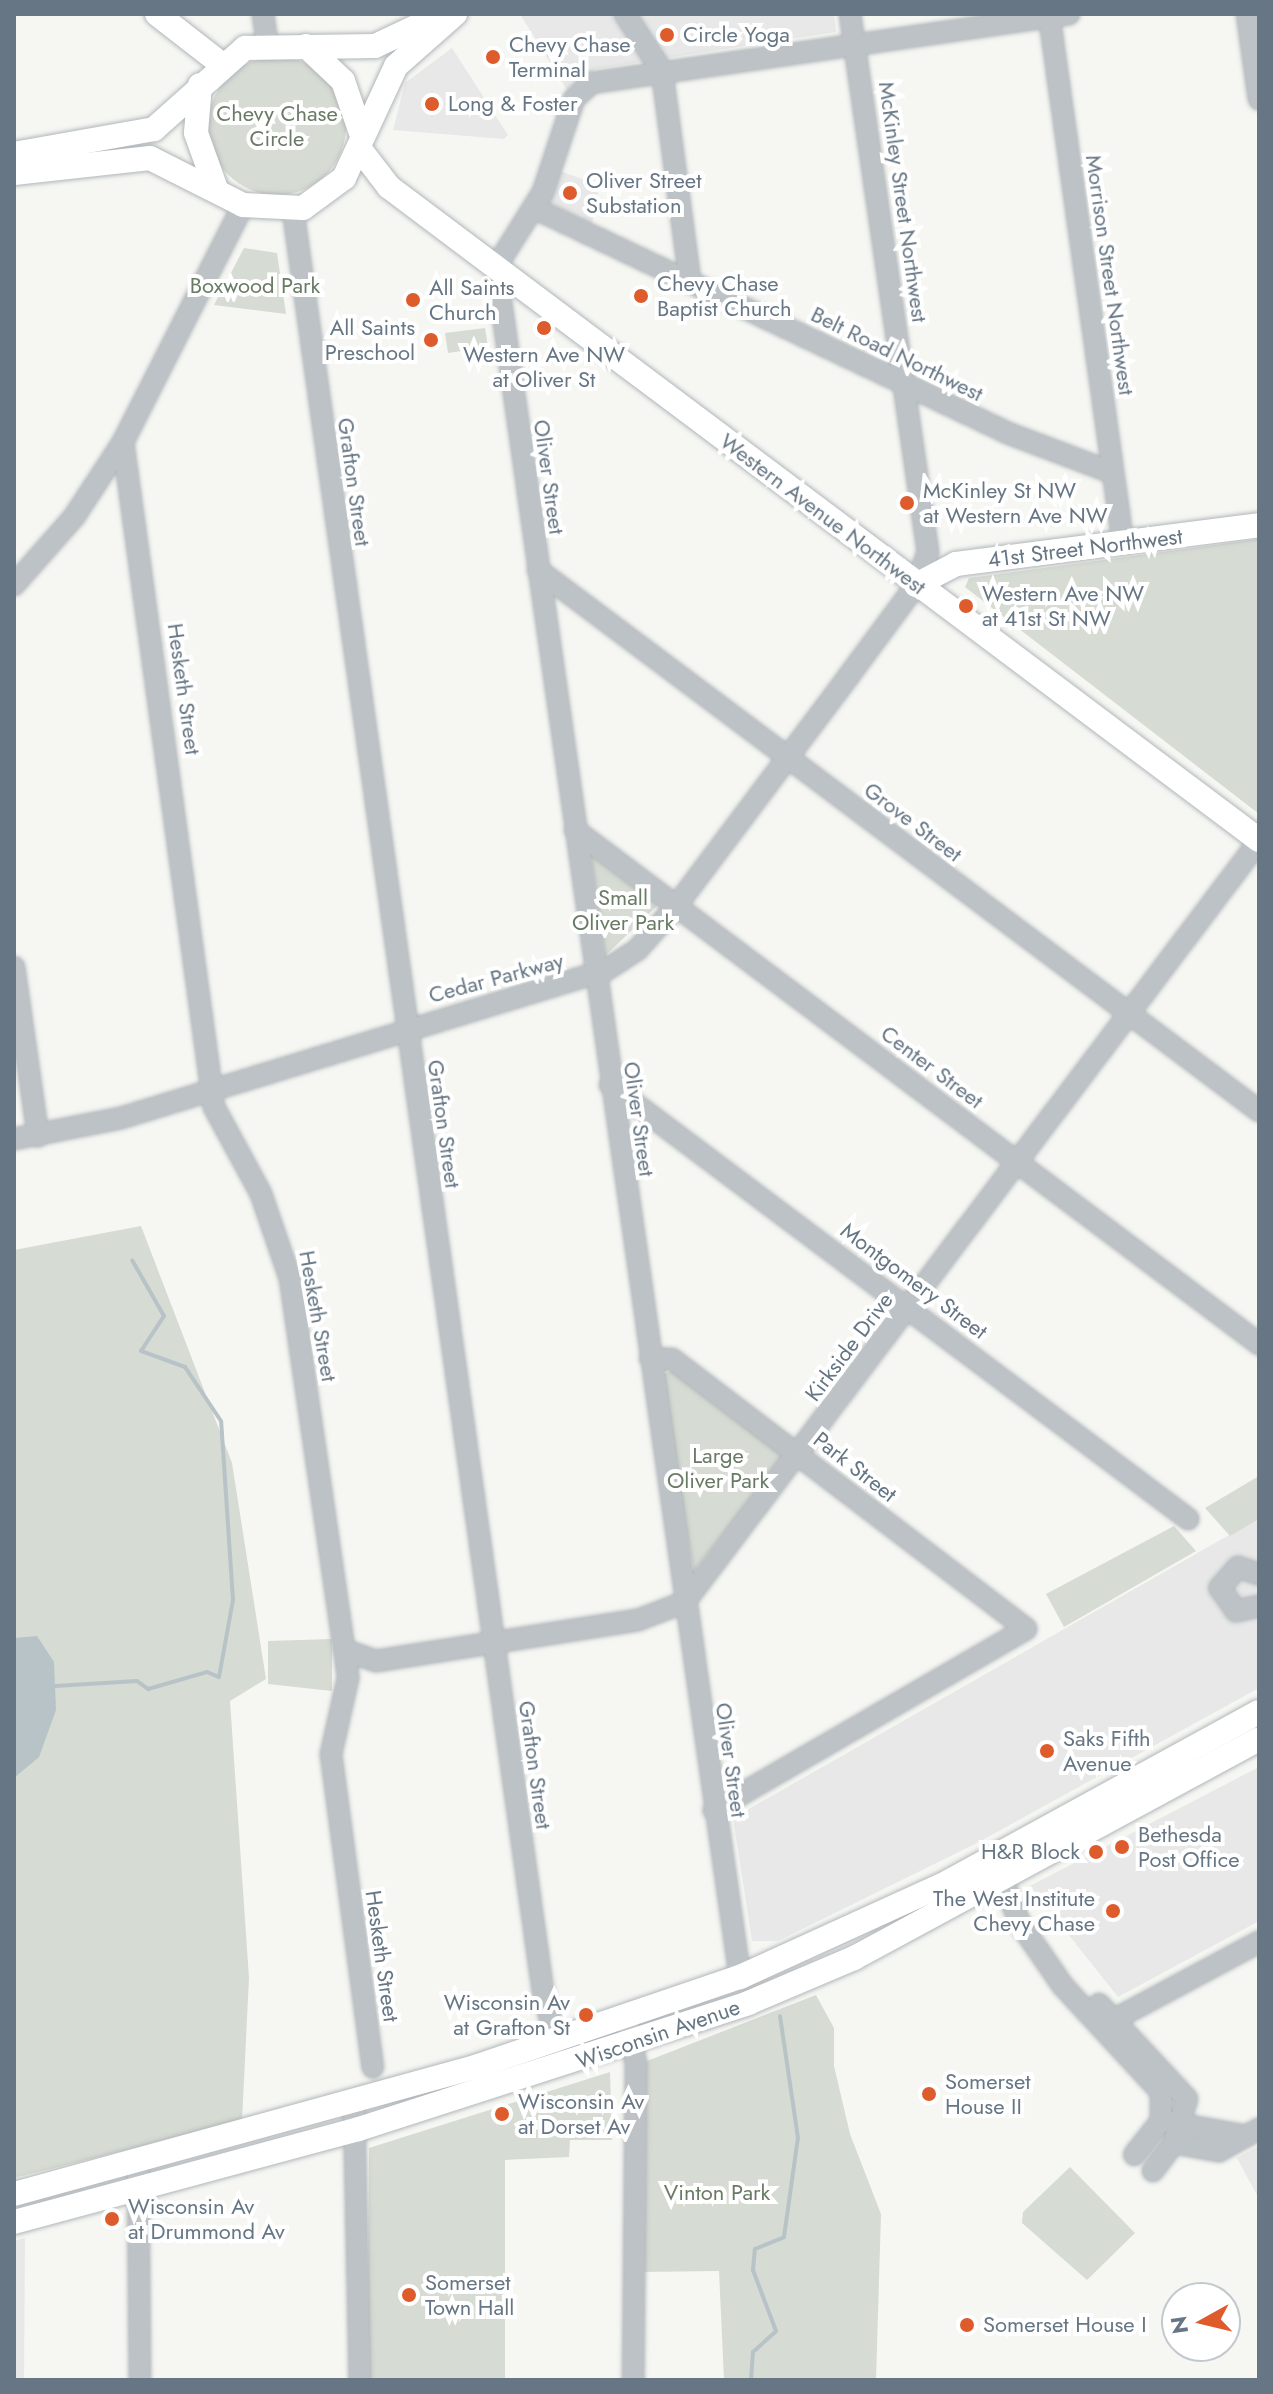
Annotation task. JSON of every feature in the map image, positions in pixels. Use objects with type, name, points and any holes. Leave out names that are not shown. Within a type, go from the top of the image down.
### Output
[{"type":"main road","points":[[157,14],[220,63]]},
{"type":"main road","points":[[14,154],[147,132],[220,63],[267,42],[306,46],[382,45],[443,14]]},
{"type":"main road","points":[[336,189],[392,72],[455,14]]},
{"type":"main road","points":[[306,46],[343,81],[360,142]]},
{"type":"main road","points":[[200,85],[196,133],[216,189]]},
{"type":"main road","name":"Western Avenue Northwest","points":[[360,142],[389,187],[1259,840]]},
{"type":"main road","points":[[14,173],[142,157],[170,163],[243,205],[293,210],[336,189],[389,187]]},
{"type":"main road","name":"41st Street Northwest","points":[[916,585],[952,565],[1259,525]]},
{"type":"main road","name":"Wisconsin Avenue","points":[[14,2194],[556,2042],[740,1977],[996,1855],[1259,1712]]},
{"type":"main road","name":"Wisconsin Avenue","points":[[14,2222],[359,2129],[634,2043],[811,1978],[998,1883],[1259,1739]]},
{"type":"street","points":[[263,14],[267,42]]},
{"type":"street","points":[[625,14],[662,71],[690,281]]},
{"type":"street","name":"McKinley Street Northwest","points":[[850,14],[928,552],[916,585]]},
{"type":"street","points":[[1247,14],[1259,99]]},
{"type":"street","points":[[496,267],[534,208],[581,90],[662,71],[1056,15]]},
{"type":"street","name":"Morrison Street Northwest","points":[[1056,15],[1123,543]]},
{"type":"street","points":[[14,585],[74,517],[123,442],[243,205]]},
{"type":"street","name":"Belt Road Northwest","points":[[534,208],[905,386],[1113,473]]},
{"type":"street","name":"Grafton Street","points":[[293,210],[543,1990],[556,2042]]},
{"type":"street","name":"Oliver Street","points":[[496,267],[594,976],[740,1977]]},
{"type":"street","name":"Hesketh Street","points":[[123,442],[214,1107],[261,1194],[290,1278],[349,1688],[331,1754],[373,2067]]},
{"type":"street","name":"Grove Street","points":[[538,570],[1259,1111]]},
{"type":"street","name":"Cedar Parkway","points":[[14,1139],[38,1136],[214,1090],[594,976],[638,949],[677,905],[916,585]]},
{"type":"street","name":"Center Street","points":[[575,830],[1259,1344]]},
{"type":"street","name":"Kirkside Drive","points":[[685,1602],[1259,840]]},
{"type":"street","points":[[14,967],[38,1136]]},
{"type":"street","name":"Montgomery Street","points":[[610,1085],[1188,1519]]},
{"type":"street","name":"Park Street","points":[[650,1358],[672,1359],[1026,1629],[714,1810]]},
{"type":"street","points":[[1259,1574],[1238,1567],[1220,1588],[1236,1611],[1259,1606]]},
{"type":"street","points":[[344,1650],[376,1661],[493,1640],[638,1620],[685,1602]]},
{"type":"street","points":[[349,1688],[376,1661]]},
{"type":"street","points":[[996,1855],[998,1883],[1056,1969],[1108,2023],[1184,2091],[1178,2134],[1153,2171]]},
{"type":"street","points":[[1108,2023],[1259,1942]]},
{"type":"street","points":[[625,2019],[634,2043],[633,2380]]},
{"type":"street","points":[[1108,2023],[1161,2092],[1161,2121],[1134,2155]]},
{"type":"street","points":[[354,2101],[359,2129],[360,2380]]},
{"type":"street","points":[[1161,2121],[1178,2134],[1219,2151],[1253,2132]]},
{"type":"street","points":[[138,2160],[142,2188],[140,2380]]},
{"type":"shaded area","points":[[520,14],[834,14],[836,32],[595,69],[567,90]]},
{"type":"shaded area","points":[[452,48],[508,135],[504,139],[393,130],[405,83]]},
{"type":"shaded area","points":[[560,171],[599,185],[592,224],[550,203]]},
{"type":"shaded area","points":[[1259,1518],[1259,1688],[977,1843],[778,1941],[752,1941],[733,1818]]},
{"type":"shaded area","points":[[37,1636],[54,1662],[56,1710],[39,1757],[14,1778],[14,1638]]},
{"type":"shaded area","points":[[1259,1767],[1259,1921],[1118,1997],[1030,1886]]},
{"type":"shaded area","points":[[1259,2146],[1259,2199],[1237,2158]]},
{"type":"shaded area","points":[[25,2238],[24,2380],[14,2380],[14,2241]]},
{"type":"green space","name":"Chevy Chase Circle","points":[[277,57],[303,62],[326,77],[341,100],[346,126],[341,152],[326,175],[303,190],[277,195],[251,190],[228,175],[213,152],[208,126],[213,100],[228,77],[251,62]]},
{"type":"green space","name":"Boxwood Park","points":[[244,248],[277,253],[286,314],[214,305]]},
{"type":"green space","points":[[485,328],[488,347],[448,353],[445,333]]},
{"type":"green space","points":[[1259,539],[1259,814],[965,587],[969,578]]},
{"type":"green space","name":"Small Oliver Park","points":[[591,855],[658,905],[605,956]]},
{"type":"green space","points":[[141,1226],[232,1463],[266,1679],[230,1701],[249,1978],[242,2121],[14,2178],[14,1250]]},
{"type":"green space","name":"Large Oliver Park","points":[[672,1371],[785,1456],[694,1571],[659,1376]]},
{"type":"green space","points":[[1259,1476],[1259,1519],[1230,1536],[1205,1508]]},
{"type":"green space","points":[[1174,1526],[1196,1551],[1064,1627],[1046,1594]]},
{"type":"green space","points":[[332,1639],[332,1691],[268,1684],[268,1641]]},
{"type":"green space","name":"Vinton Park","points":[[816,1995],[834,2028],[834,2066],[850,2134],[881,2214],[876,2380],[724,2380],[719,2271],[642,2272],[642,2063]]},
{"type":"green space","points":[[610,2072],[612,2140],[570,2140],[569,2157],[505,2160],[505,2380],[367,2380],[369,2148]]},
{"type":"green space","points":[[1070,2167],[1135,2233],[1087,2280],[1022,2223],[1023,2212]]},
{"type":"waterway","points":[[55,1686],[137,1681],[148,1689],[207,1672],[219,1677],[233,1600],[221,1421],[185,1367],[141,1351],[164,1316],[132,1260]]},
{"type":"waterway","points":[[751,2380],[753,2352],[776,2331],[753,2270],[755,2249],[784,2237],[798,2138],[780,2016]]},
{"type":"place","name":"Circle Yoga","points":[[667,35]]},
{"type":"place","name":"Chevy Chase Terminal","points":[[493,57]]},
{"type":"place","name":"Long & Foster","points":[[432,104]]},
{"type":"place","name":"Oliver Street Substation","points":[[570,193]]},
{"type":"place","name":"Chevy Chase Baptist Church","points":[[641,296]]},
{"type":"place","name":"All Saints Church","points":[[413,300]]},
{"type":"place","name":"Western Ave NW at Oliver St","points":[[544,328]]},
{"type":"place","name":"All Saints Preschool","points":[[431,340]]},
{"type":"place","name":"McKinley St NW at Western Ave NW","points":[[907,503]]},
{"type":"place","name":"Western Ave NW at 41st St NW","points":[[966,606]]},
{"type":"place","name":"Saks Fifth Avenue","points":[[1047,1751]]},
{"type":"place","name":"Bethesda Post Office","points":[[1122,1847]]},
{"type":"place","name":"H&R Block","points":[[1096,1852]]},
{"type":"place","name":"The West Institute Chevy Chase","points":[[1113,1911]]},
{"type":"place","name":"Wisconsin Av at Grafton St","points":[[586,2015]]},
{"type":"place","name":"Somerset House II","points":[[929,2094]]},
{"type":"place","name":"Wisconsin Av at Dorset Av","points":[[502,2114]]},
{"type":"place","name":"Wisconsin Av at Drummond Av","points":[[112,2219]]},
{"type":"place","name":"Somerset Town Hall","points":[[409,2295]]},
{"type":"place","name":"Somerset House I","points":[[967,2325]]}]
